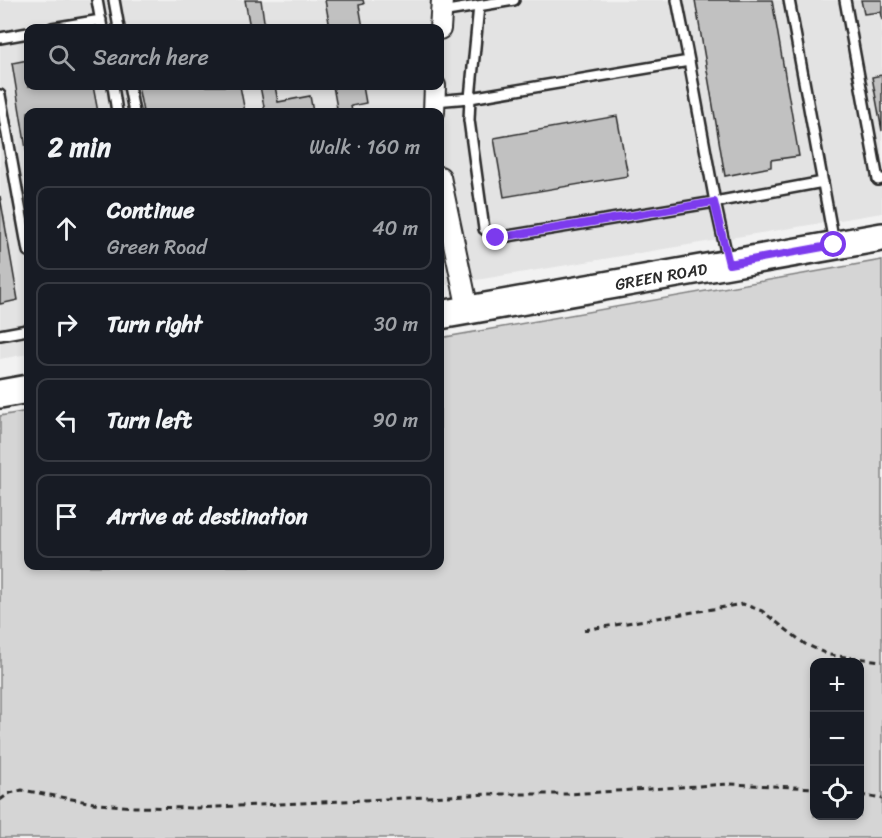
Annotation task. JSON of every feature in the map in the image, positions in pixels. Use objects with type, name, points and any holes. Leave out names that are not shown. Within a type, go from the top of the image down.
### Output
[{"type":"main road","name":"GREEN ROAD","points":[[444,314],[882,237]]},
{"type":"main road","points":[[0,394],[24,390]]},
{"type":"street","points":[[444,196],[468,310]]},
{"type":"lane","points":[[97,0],[102,24]]},
{"type":"lane","points":[[114,0],[118,24]]},
{"type":"lane","points":[[441,14],[514,0]]},
{"type":"lane","points":[[677,0],[714,202],[729,264]]},
{"type":"lane","points":[[789,0],[834,245]]},
{"type":"lane","points":[[845,0],[878,180],[882,179]]},
{"type":"lane","points":[[479,6],[469,120],[483,229],[496,238],[823,182]]},
{"type":"lane","points":[[0,38],[24,34]]},
{"type":"lane","points":[[434,100],[470,98],[689,61]]},
{"type":"lane","points":[[114,90],[116,108]]},
{"type":"lane","points":[[130,90],[133,108]]},
{"type":"lane","points":[[0,95],[24,229]]},
{"type":"lane","points":[[0,335],[24,331]]},
{"type":"path","points":[[584,630],[743,604],[762,611],[805,644],[829,655],[882,660]]},
{"type":"path","points":[[0,800],[10,793],[21,790],[99,804],[198,808],[489,794],[569,794],[729,784],[810,788]]},
{"type":"path","points":[[864,796],[882,799]]},
{"type":"shaded area","points":[[0,0],[882,0],[882,213],[444,285],[444,108],[24,108],[24,355],[0,359]]},
{"type":"shaded area","points":[[882,260],[882,838],[0,838],[0,416],[24,412],[24,570],[444,570],[444,337]]},
{"type":"building","points":[[245,0],[261,0],[264,24],[249,24]]},
{"type":"building","points":[[325,0],[363,0],[364,4],[359,5],[362,24],[329,24]]},
{"type":"building","points":[[695,0],[772,0],[799,156],[771,160],[771,167],[725,176]]},
{"type":"building","points":[[861,0],[882,0],[882,20],[880,12],[864,14]]},
{"type":"building","points":[[24,61],[24,90],[94,90],[97,108],[24,108],[24,136],[12,63]]},
{"type":"building","points":[[882,75],[882,131],[872,77]]},
{"type":"building","points":[[139,90],[241,90],[244,108],[142,108]]},
{"type":"building","points":[[261,90],[276,90],[278,102],[310,96],[312,108],[264,108]]},
{"type":"building","points":[[334,90],[364,90],[366,103],[351,106],[351,108],[337,108]]},
{"type":"building","points":[[617,116],[628,176],[504,197],[494,138]]},
{"type":"building","points":[[0,196],[18,300],[0,304]]},
{"type":"route","points":[[496,238],[714,202],[729,264],[834,245]]}]
